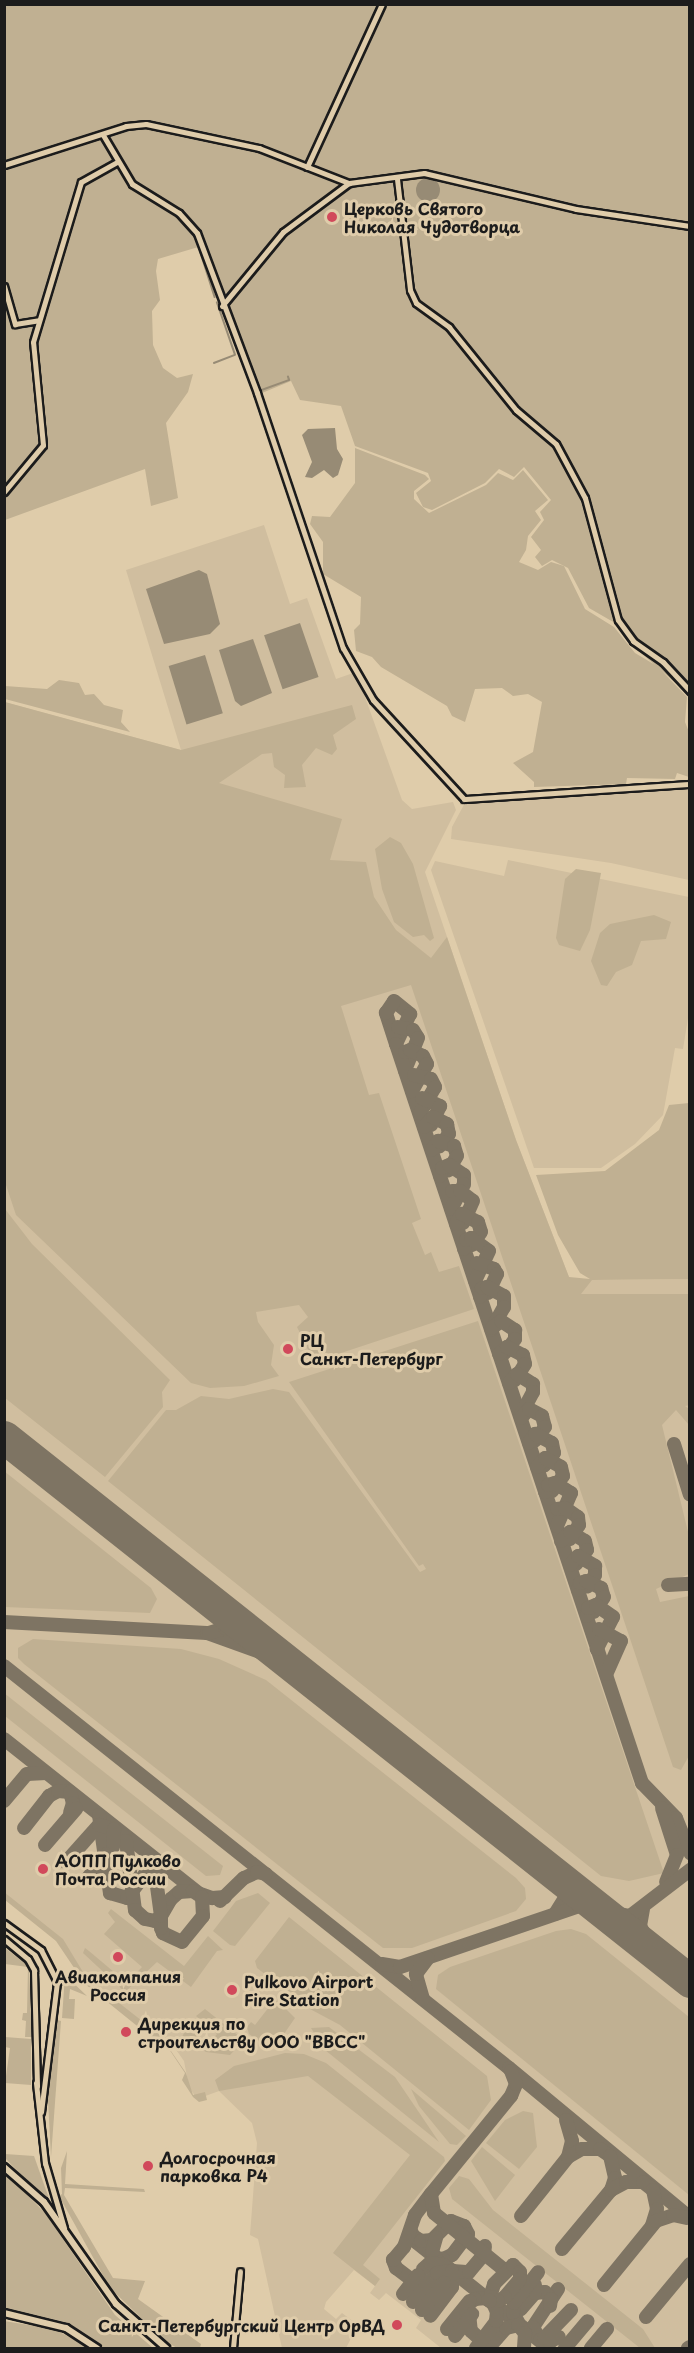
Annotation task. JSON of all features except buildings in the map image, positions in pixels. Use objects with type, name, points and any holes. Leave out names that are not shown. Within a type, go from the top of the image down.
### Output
[{"type":"main road","points":[[4,2167],[39,2197],[64,2228],[116,2304],[168,2349]]},
{"type":"main road","points":[[4,2313],[66,2328],[97,2349]]},
{"type":"street","points":[[307,167],[382,4]]},
{"type":"street","points":[[4,165],[134,125],[159,127],[259,148],[349,183],[397,179],[424,173],[576,209],[690,226]]},
{"type":"street","points":[[103,135],[117,162],[140,192],[190,223],[257,393],[343,648],[373,700],[464,799],[690,784]]},
{"type":"street","points":[[4,492],[44,440],[33,351],[39,320],[81,182],[117,162]]},
{"type":"street","points":[[397,179],[410,290],[416,303],[449,327],[516,410],[556,444],[585,498],[618,620],[633,641],[663,662],[690,691]]},
{"type":"street","points":[[222,306],[283,232],[349,183]]},
{"type":"street","points":[[4,286],[15,324],[39,320]]},
{"type":"street","points":[[4,1923],[41,1950],[57,1982],[41,2112]]},
{"type":"street","points":[[4,1939],[28,1959],[34,1970],[37,2076],[45,2163],[64,2228]]},
{"type":"street","points":[[233,2349],[240,2271]]},
{"type":"street","points":[[235,2340],[238,2349]]},
{"type":"shaded area","points":[[4,5],[689,5],[689,695],[632,645],[615,623],[589,608],[568,568],[552,560],[542,566],[535,557],[541,550],[531,537],[544,520],[540,512],[551,500],[524,467],[514,477],[499,469],[485,483],[432,510],[423,507],[416,493],[431,481],[428,473],[355,446],[341,406],[300,400],[291,381],[262,393],[205,245],[158,259],[156,271],[160,300],[152,311],[153,345],[163,368],[177,378],[193,374],[188,392],[166,423],[178,498],[151,506],[145,469],[5,520]]},
{"type":"shaded area","points":[[428,178],[437,181],[440,190],[437,199],[428,202],[419,199],[416,190],[419,181]]},
{"type":"shaded area","points":[[335,428],[337,449],[343,459],[338,475],[333,478],[324,470],[312,478],[305,477],[312,462],[302,435],[308,429]]},
{"type":"shaded area","points":[[355,448],[425,475],[429,479],[414,491],[414,499],[429,513],[486,485],[498,473],[513,480],[523,470],[548,500],[535,511],[541,520],[528,536],[526,550],[519,562],[538,570],[551,562],[564,566],[585,609],[614,627],[635,653],[657,666],[687,697],[685,722],[689,732],[689,777],[677,773],[675,779],[627,778],[626,784],[534,787],[534,782],[513,763],[533,752],[542,702],[528,694],[513,696],[502,688],[475,689],[465,722],[452,716],[447,706],[381,667],[372,657],[356,651],[354,630],[360,624],[361,597],[323,574],[323,542],[310,524],[312,516],[330,517],[355,483]]},
{"type":"shaded area","points":[[264,525],[290,604],[307,598],[336,679],[356,672],[402,800],[412,809],[453,802],[456,810],[425,872],[516,1140],[569,1277],[574,1280],[689,1279],[689,2348],[441,2348],[416,2328],[421,2320],[386,2293],[379,2300],[370,2293],[375,2286],[354,2270],[326,2302],[324,2309],[336,2319],[342,2313],[358,2325],[346,2348],[282,2348],[258,2239],[250,2235],[257,2143],[252,2123],[219,2091],[197,2099],[189,2087],[184,2061],[172,2044],[87,1981],[59,1941],[5,1897],[4,702],[181,750],[126,570]]},
{"type":"shaded area","points":[[199,570],[207,574],[220,624],[210,634],[164,644],[146,589]]},
{"type":"shaded area","points":[[300,623],[319,677],[283,689],[264,635]]},
{"type":"shaded area","points":[[253,639],[272,693],[241,706],[235,701],[219,650]]},
{"type":"shaded area","points":[[205,655],[223,713],[186,724],[169,666]]},
{"type":"shaded area","points":[[59,680],[79,683],[85,695],[94,694],[104,705],[123,710],[121,722],[130,732],[5,699],[5,686],[47,689]]},
{"type":"shaded area","points":[[5,702],[181,750],[352,705],[356,719],[333,735],[337,749],[332,755],[316,748],[302,765],[306,787],[284,788],[285,775],[274,767],[272,753],[262,754],[219,783],[342,819],[330,860],[366,862],[374,897],[396,930],[431,958],[447,937],[516,1140],[569,1277],[590,1279],[580,1273],[558,1235],[536,1175],[605,1171],[659,1130],[669,1105],[689,1103],[689,1279],[592,1280],[581,1294],[689,1294],[690,1405],[685,1406],[689,1409],[689,1425],[676,1410],[662,1425],[689,1536],[689,1574],[656,1589],[660,1602],[689,1596],[690,1754],[681,1770],[673,1767],[411,985],[341,1006],[369,1095],[379,1093],[421,1219],[412,1223],[425,1255],[431,1252],[439,1272],[459,1266],[474,1309],[314,1362],[297,1327],[308,1317],[299,1305],[256,1312],[258,1322],[274,1345],[271,1365],[279,1376],[244,1386],[210,1388],[191,1383],[16,1215],[4,1179]]},
{"type":"shaded area","points":[[689,786],[689,880],[611,863],[451,839],[452,827],[466,801]]},
{"type":"shaded area","points":[[390,837],[401,843],[413,864],[434,938],[430,941],[424,935],[413,937],[394,922],[382,889],[375,849]]},
{"type":"shaded area","points":[[508,860],[689,897],[689,1012],[683,1049],[675,1048],[663,1115],[635,1144],[601,1168],[534,1168],[431,870],[435,861],[504,876]]},
{"type":"shaded area","points":[[576,869],[601,873],[590,930],[580,951],[559,945],[556,938],[565,879]]},
{"type":"shaded area","points":[[654,915],[671,922],[666,939],[641,941],[632,965],[616,972],[607,986],[601,985],[591,961],[600,933],[610,924]]},
{"type":"shaded area","points":[[5,1209],[32,1244],[170,1380],[162,1392],[163,1407],[105,1477],[5,1398]]},
{"type":"shaded area","points":[[478,1321],[664,1873],[629,1881],[601,1876],[108,1481],[166,1410],[176,1410],[201,1396],[229,1399],[273,1389],[289,1392],[420,1572],[426,1569],[423,1564],[419,1566],[289,1382]]},
{"type":"shaded area","points":[[4,1471],[151,1588],[157,1599],[150,1613],[5,1607]]},
{"type":"shaded area","points":[[33,1639],[181,1649],[219,1659],[266,1680],[516,1878],[525,1888],[526,1899],[516,1911],[412,1948],[383,1948],[24,1664],[18,1658],[18,1648]]},
{"type":"shaded area","points":[[4,1693],[223,1866],[220,1875],[206,1876],[5,1716]]},
{"type":"shaded area","points":[[4,1892],[63,1939],[86,1977],[160,2035],[186,2073],[193,2095],[205,2092],[207,2100],[199,2102],[193,2097],[182,2080],[185,2073],[167,2046],[162,2046],[85,1984],[56,1941],[5,1900]]},
{"type":"shaded area","points":[[258,1893],[270,1903],[235,1946],[230,1945],[213,1931],[236,1901]]},
{"type":"shaded area","points":[[111,1909],[184,1966],[208,1936],[223,1950],[217,1951],[191,1987],[157,1962],[125,1992],[83,1953],[85,1948],[127,1983],[142,1967],[104,1934],[115,1922],[108,1913]]},
{"type":"shaded area","points":[[289,1917],[487,2076],[491,2100],[469,2130],[340,2025],[310,2009],[257,1968],[255,1961]]},
{"type":"shaded area","points":[[571,1929],[586,1934],[689,2017],[689,2195],[436,1989],[438,1975],[450,1967],[556,1931]]},
{"type":"shaded area","points":[[4,1947],[29,1967],[32,2037],[25,2037],[26,2021],[22,2020],[23,2013],[27,2013],[28,1967],[5,1964]]},
{"type":"shaded area","points":[[65,1975],[87,1996],[70,1989],[69,1999],[75,1999],[74,2019],[62,2018]]},
{"type":"shaded area","points":[[270,2000],[278,2001],[295,2018],[277,2044],[267,2047],[249,2034],[247,2027],[251,2022],[255,2025],[269,2007],[265,2004]]},
{"type":"shaded area","points":[[205,2009],[240,2037],[241,2043],[230,2055],[206,2052],[182,2037],[185,2031],[198,2035],[206,2047],[217,2034],[196,2016]]},
{"type":"shaded area","points":[[57,2020],[61,2021],[51,2157],[48,2100]]},
{"type":"shaded area","points":[[329,2027],[395,2077],[439,2142],[325,2050],[311,2028]]},
{"type":"shaded area","points":[[5,2037],[31,2039],[31,2085],[5,2083],[10,2048],[5,2047]]},
{"type":"shaded area","points":[[285,2053],[304,2054],[326,2063],[444,2157],[445,2161],[363,2265],[380,2279],[375,2286],[333,2253],[410,2155],[308,2076],[219,2091],[215,2080],[234,2066]]},
{"type":"shaded area","points":[[411,2089],[466,2136],[457,2145],[450,2144],[419,2106]]},
{"type":"shaded area","points":[[523,2111],[533,2113],[537,2147],[519,2169],[486,2143],[505,2120]]},
{"type":"shaded area","points":[[482,2147],[515,2175],[495,2201],[471,2161]]},
{"type":"shaded area","points":[[67,2151],[65,2184],[144,2189],[145,2192],[65,2188],[64,2195],[113,2278],[145,2281],[138,2299],[201,2344],[200,2348],[177,2348],[165,2341],[110,2288],[59,2196],[62,2194],[61,2168]]},
{"type":"shaded area","points":[[5,2154],[34,2156],[52,2207],[5,2158]]},
{"type":"shaded area","points":[[4,2171],[45,2213],[115,2315],[153,2348],[104,2348],[71,2326],[5,2309]]},
{"type":"shaded area","points":[[459,2176],[469,2179],[493,2210],[643,2329],[655,2348],[640,2348],[452,2199],[449,2188]]},
{"type":"shaded area","points":[[4,2321],[54,2329],[90,2348],[5,2348]]},
{"type":"waterway","points":[[201,253],[215,297]]},
{"type":"waterway","points":[[214,363],[235,355],[217,303]]},
{"type":"waterway","points":[[259,391],[289,380],[288,377]]},
{"type":"taxiway","points":[[394,1001],[410,1014],[396,1044],[386,1013],[394,1001]]},
{"type":"taxiway","points":[[398,1027],[413,1030],[418,1038],[405,1070]]},
{"type":"taxiway","points":[[396,1044],[642,1783],[676,1818],[690,1853]]},
{"type":"taxiway","points":[[405,1052],[410,1050],[423,1056],[427,1064],[412,1091]]},
{"type":"taxiway","points":[[414,1075],[431,1079],[435,1087],[420,1113]]},
{"type":"taxiway","points":[[422,1098],[440,1106],[431,1125]]},
{"type":"taxiway","points":[[424,1127],[433,1117],[447,1124],[449,1134],[439,1147]]},
{"type":"taxiway","points":[[432,1150],[438,1141],[454,1146],[457,1156],[448,1171]]},
{"type":"taxiway","points":[[440,1176],[442,1168],[449,1165],[464,1175],[464,1184],[451,1209]]},
{"type":"taxiway","points":[[452,1191],[460,1191],[473,1201],[463,1223]]},
{"type":"taxiway","points":[[456,1224],[462,1214],[478,1222],[481,1232],[472,1245]]},
{"type":"taxiway","points":[[464,1249],[466,1240],[471,1238],[489,1251],[475,1281]]},
{"type":"taxiway","points":[[477,1263],[494,1269],[497,1274],[488,1293]]},
{"type":"taxiway","points":[[480,1297],[482,1288],[487,1287],[504,1296],[504,1307],[491,1330]]},
{"type":"taxiway","points":[[492,1328],[501,1321],[515,1330],[515,1339],[505,1353]]},
{"type":"taxiway","points":[[499,1354],[507,1347],[523,1355],[525,1364],[515,1380]]},
{"type":"taxiway","points":[[509,1383],[517,1374],[533,1384],[533,1392],[520,1416]]},
{"type":"taxiway","points":[[521,1418],[529,1409],[542,1416],[545,1427],[535,1441]]},
{"type":"taxiway","points":[[529,1443],[535,1434],[552,1443],[554,1453],[544,1466]]},
{"type":"taxiway","points":[[674,1444],[690,1495]]},
{"type":"taxiway","points":[[537,1467],[545,1458],[561,1467],[563,1476],[552,1491]]},
{"type":"taxiway","points":[[545,1492],[548,1485],[555,1483],[571,1493],[557,1526]]},
{"type":"taxiway","points":[[557,1509],[565,1508],[578,1517],[579,1525],[570,1539]]},
{"type":"taxiway","points":[[561,1541],[570,1532],[585,1541],[587,1550],[576,1564]]},
{"type":"taxiway","points":[[570,1565],[578,1556],[595,1566],[595,1575],[587,1587]]},
{"type":"taxiway","points":[[578,1590],[580,1583],[586,1581],[601,1588],[604,1597],[594,1612]]},
{"type":"taxiway","points":[[668,1585],[690,1584]]},
{"type":"taxiway","points":[[587,1616],[588,1608],[596,1605],[613,1617],[597,1649]]},
{"type":"taxiway","points":[[209,1633],[225,1628],[225,1612]]},
{"type":"taxiway","points":[[4,1622],[207,1633],[260,1652],[307,1677]]},
{"type":"taxiway","points":[[599,1629],[621,1641],[606,1674]]},
{"type":"taxiway","points":[[4,1666],[509,2068],[690,2218]]},
{"type":"taxiway","points":[[4,1739],[198,1893],[212,1898],[225,1897]]},
{"type":"taxiway","points":[[4,1801],[27,1774],[46,1773]]},
{"type":"taxiway","points":[[24,1828],[49,1796],[58,1791],[70,1792],[73,1803],[70,1813]]},
{"type":"taxiway","points":[[662,1808],[677,1855],[666,1882]]},
{"type":"taxiway","points":[[45,1845],[76,1809]]},
{"type":"taxiway","points":[[99,1815],[110,1893],[127,1898],[149,1869],[163,1868]]},
{"type":"taxiway","points":[[66,1862],[99,1825],[114,1829],[113,1847]]},
{"type":"taxiway","points":[[122,1834],[126,1841],[135,1910],[145,1919],[155,1921],[161,1916],[171,1899],[179,1892],[193,1891],[202,1897],[203,1916],[182,1942],[163,1933],[161,1928],[161,1916],[154,1864],[149,1855]]},
{"type":"taxiway","points":[[87,1879],[106,1855]]},
{"type":"taxiway","points":[[382,1964],[400,1967],[579,1906],[630,1916],[690,1870]]},
{"type":"taxiway","points":[[220,1901],[244,1878],[257,1872],[266,1874]]},
{"type":"taxiway","points":[[555,1914],[568,1893],[565,1882]]},
{"type":"taxiway","points":[[643,1909],[640,1926],[655,1954]]},
{"type":"taxiway","points":[[423,1999],[416,1974],[428,1958]]},
{"type":"taxiway","points":[[431,2194],[511,2096],[516,2084],[511,2071]]},
{"type":"taxiway","points":[[566,2120],[572,2141],[568,2157]]},
{"type":"taxiway","points":[[521,2216],[568,2157],[582,2149],[600,2149],[610,2156],[615,2178],[611,2190]]},
{"type":"taxiway","points":[[562,2249],[611,2190],[626,2182],[643,2182],[653,2190],[657,2209],[652,2225]]},
{"type":"taxiway","points":[[430,2281],[416,2283],[396,2268],[393,2260],[404,2247],[415,2215],[431,2194],[434,2213],[502,2268]]},
{"type":"taxiway","points":[[604,2285],[656,2221],[673,2215],[687,2218]]},
{"type":"taxiway","points":[[415,2237],[421,2241],[432,2240],[451,2221],[464,2226],[468,2234],[452,2255],[443,2259],[436,2258],[432,2252],[436,2238]]},
{"type":"taxiway","points":[[411,2231],[416,2242],[549,2348]]},
{"type":"taxiway","points":[[453,2271],[469,2272],[484,2254],[485,2246]]},
{"type":"taxiway","points":[[423,2269],[430,2263],[444,2265]]},
{"type":"taxiway","points":[[646,2317],[690,2264]]},
{"type":"taxiway","points":[[476,2348],[496,2321],[497,2312],[492,2301],[491,2294],[494,2284],[513,2265],[520,2272],[520,2279],[505,2297],[498,2301],[490,2301],[488,2300]]},
{"type":"taxiway","points":[[413,2302],[437,2273],[452,2271],[452,2287],[430,2316]]},
{"type":"taxiway","points":[[518,2322],[513,2313],[514,2303],[538,2272]]},
{"type":"taxiway","points":[[403,2294],[418,2275]]},
{"type":"taxiway","points":[[422,2310],[444,2283]]},
{"type":"taxiway","points":[[505,2313],[521,2309],[535,2293],[535,2285]]},
{"type":"taxiway","points":[[558,2289],[533,2327],[540,2340],[549,2342],[559,2337]]},
{"type":"taxiway","points":[[535,2293],[545,2292],[551,2299],[550,2306]]},
{"type":"taxiway","points":[[486,2298],[475,2299],[468,2304],[471,2331],[482,2341],[497,2338]]},
{"type":"taxiway","points":[[447,2329],[470,2301]]},
{"type":"taxiway","points":[[544,2338],[571,2310]]},
{"type":"taxiway","points":[[455,2336],[472,2314]]},
{"type":"taxiway","points":[[565,2348],[588,2321]]},
{"type":"taxiway","points":[[492,2344],[506,2328],[518,2325],[525,2333],[524,2348]]},
{"type":"taxiway","points":[[591,2348],[607,2329]]},
{"type":"runway","points":[[4,1437],[690,1981]]},
{"type":"place","name":"Церковь Святого Николая Чудотворца","points":[[332,217]]},
{"type":"place","name":"РЦ Санкт-Петербург","points":[[288,1349]]},
{"type":"place","name":"АОПП Пулково Почта России","points":[[43,1869]]},
{"type":"place","name":"Авиакомпания Россия","points":[[118,1957]]},
{"type":"place","name":"Pulkovo Airport Fire Station","points":[[232,1990]]},
{"type":"place","name":"Дирекция по строительству ООО \"ВВСС\"","points":[[126,2032]]},
{"type":"place","name":"Долгосрочная парковка P4","points":[[148,2166]]},
{"type":"place","name":"Санкт-Петербургский Центр ОрВД","points":[[397,2325]]}]
